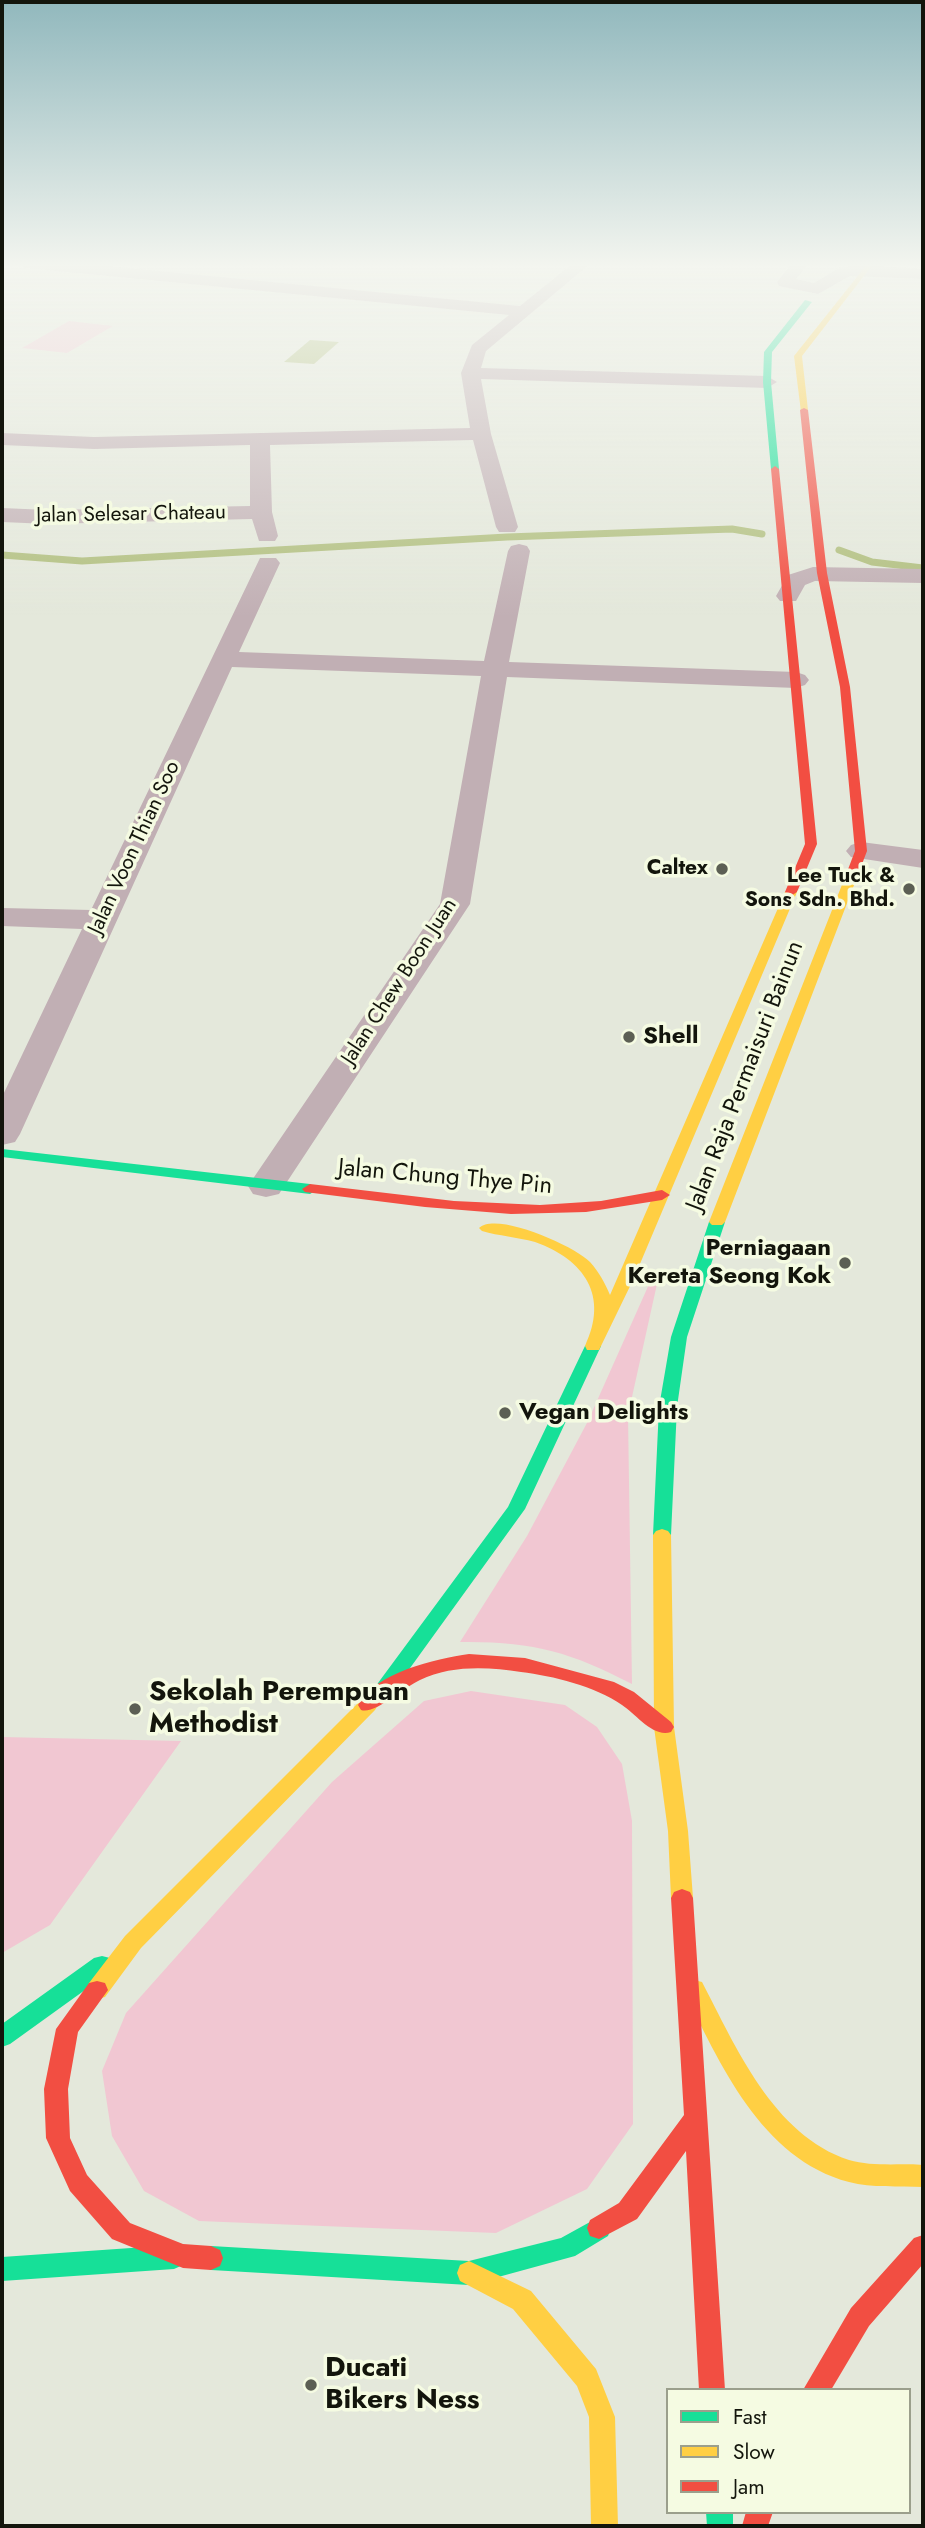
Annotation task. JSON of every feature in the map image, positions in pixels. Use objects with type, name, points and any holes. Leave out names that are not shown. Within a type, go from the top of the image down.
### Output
[{"type":"main road","name":"Jalan Raja Permaisuri Bainun","points":[[712,2388],[678,1830],[664,1727],[662,1497],[668,1407],[679,1337],[720,1211],[861,851],[845,687],[822,573],[801,381]]},
{"type":"main road","name":"Jalan Raja Permaisuri Bainun","points":[[383,1690],[516,1509],[662,1195],[811,844],[767,382]]},
{"type":"main road","name":"Jalan Chung Thye Pin","points":[[2,1153],[266,1186],[505,1211],[589,1209],[662,1195]]},
{"type":"main road","name":"Jalan Chung Thye Pin","points":[[266,1186],[325,1207]]},
{"type":"main road","name":"Jalan Chung Thye Pin","points":[[473,1227],[533,1236],[560,1247],[579,1259],[592,1273],[603,1298],[602,1329]]},
{"type":"main road","points":[[183,2256],[121,2231],[78,2183],[58,2138],[56,2089],[66,2029],[133,1942],[383,1690],[434,1666],[489,1659],[559,1672],[620,1693],[664,1727]]},
{"type":"main road","points":[[2,2037],[133,1942]]},
{"type":"main road","points":[[687,1975],[730,2058],[762,2109],[793,2141],[845,2170],[923,2176]]},
{"type":"main road","points":[[2,2269],[183,2256],[293,2265],[469,2273],[566,2248],[628,2211],[696,2117]]},
{"type":"main road","points":[[817,2388],[860,2317],[923,2246]]},
{"type":"main road","points":[[469,2273],[522,2300],[587,2378],[602,2417],[605,2526]]},
{"type":"street","points":[[471,381],[481,434],[507,527]]},
{"type":"street","points":[[733,381],[767,382]]},
{"type":"street","points":[[2,439],[94,443],[481,434]]},
{"type":"street","name":"Jalan Voon Thian Soo","points":[[2,1134],[222,659],[268,551],[261,512],[260,441]]},
{"type":"street","name":"Jalan Selesar Chateau","points":[[2,516],[261,512]]},
{"type":"street","name":"Jalan Chew Boon Juan","points":[[266,1186],[455,905],[495,669],[519,551]]},
{"type":"street","points":[[788,596],[796,580],[822,573],[923,576]]},
{"type":"street","points":[[222,659],[796,680]]},
{"type":"street","points":[[861,851],[923,859]]},
{"type":"street","points":[[2,917],[101,920]]},
{"type":"shaded area","points":[[650,1282],[657,1284],[628,1415],[632,1684],[588,1663],[549,1650],[508,1644],[460,1642],[527,1536],[588,1421]]},
{"type":"shaded area","points":[[471,1691],[565,1705],[597,1727],[622,1764],[632,1821],[633,2124],[587,2189],[496,2233],[199,2221],[144,2191],[112,2136],[102,2071],[126,2013],[332,1782],[424,1701]]},
{"type":"shaded area","points":[[2,1737],[181,1741],[50,1925],[2,1953]]},
{"type":"waterway","points":[[2,555],[82,561],[507,537],[732,529],[762,534]]},
{"type":"waterway","points":[[839,550],[872,562],[923,568]]},
{"type":"traffic: fast","points":[[767,381],[775,469]]},
{"type":"traffic: fast","points":[[2,1153],[310,1189]]},
{"type":"traffic: fast","points":[[662,1535],[668,1407],[679,1337],[717,1222]]},
{"type":"traffic: fast","points":[[385,1688],[516,1509],[593,1346]]},
{"type":"traffic: fast","points":[[2,2037],[102,1965]]},
{"type":"traffic: fast","points":[[211,2258],[469,2273],[566,2248],[599,2228]]},
{"type":"traffic: fast","points":[[2,2269],[174,2257]]},
{"type":"traffic: fast","points":[[719,2514],[720,2526]]},
{"type":"traffic: slow","points":[[801,381],[804,410]]},
{"type":"traffic: slow","points":[[717,1222],[853,872]]},
{"type":"traffic: slow","points":[[593,1346],[626,1278],[791,892]]},
{"type":"traffic: slow","points":[[487,1228],[539,1239],[571,1254],[584,1265],[595,1279],[602,1296],[602,1329]]},
{"type":"traffic: slow","points":[[662,1535],[664,1727],[678,1831],[682,1898]]},
{"type":"traffic: slow","points":[[97,1990],[133,1942],[368,1705]]},
{"type":"traffic: slow","points":[[694,1989],[753,2094],[792,2138],[815,2156],[843,2169],[871,2174],[923,2176]]},
{"type":"traffic: slow","points":[[469,2273],[522,2300],[587,2378],[602,2417],[605,2526]]},
{"type":"traffic: jam","points":[[804,410],[822,573],[845,687],[861,851],[853,872]]},
{"type":"traffic: jam","points":[[775,469],[811,844],[791,892]]},
{"type":"traffic: jam","points":[[310,1189],[454,1205],[540,1210],[601,1206],[662,1195]]},
{"type":"traffic: jam","points":[[368,1705],[391,1687],[415,1674],[442,1665],[497,1662],[553,1671],[612,1689],[632,1701],[664,1727]]},
{"type":"traffic: jam","points":[[682,1898],[712,2388]]},
{"type":"traffic: jam","points":[[97,1990],[67,2029],[56,2089],[58,2138],[78,2183],[121,2231],[183,2256],[211,2258]]},
{"type":"traffic: jam","points":[[599,2228],[628,2211],[696,2117]]},
{"type":"traffic: jam","points":[[817,2388],[860,2317],[923,2246]]},
{"type":"traffic: jam","points":[[755,2526],[759,2514]]},
{"type":"place","name":"Caltex","points":[[722,869]]},
{"type":"place","name":"Lee Tuck & Sons Sdn. Bhd.","points":[[909,889]]},
{"type":"place","name":"Shell","points":[[629,1037]]},
{"type":"place","name":"Perniagaan Kereta Seong Kok","points":[[845,1263]]},
{"type":"place","name":"Vegan Delights","points":[[505,1413]]},
{"type":"place","name":"Sekolah Perempuan Methodist","points":[[135,1709]]},
{"type":"place","name":"Ducati Bikers Ness","points":[[311,2385]]}]
